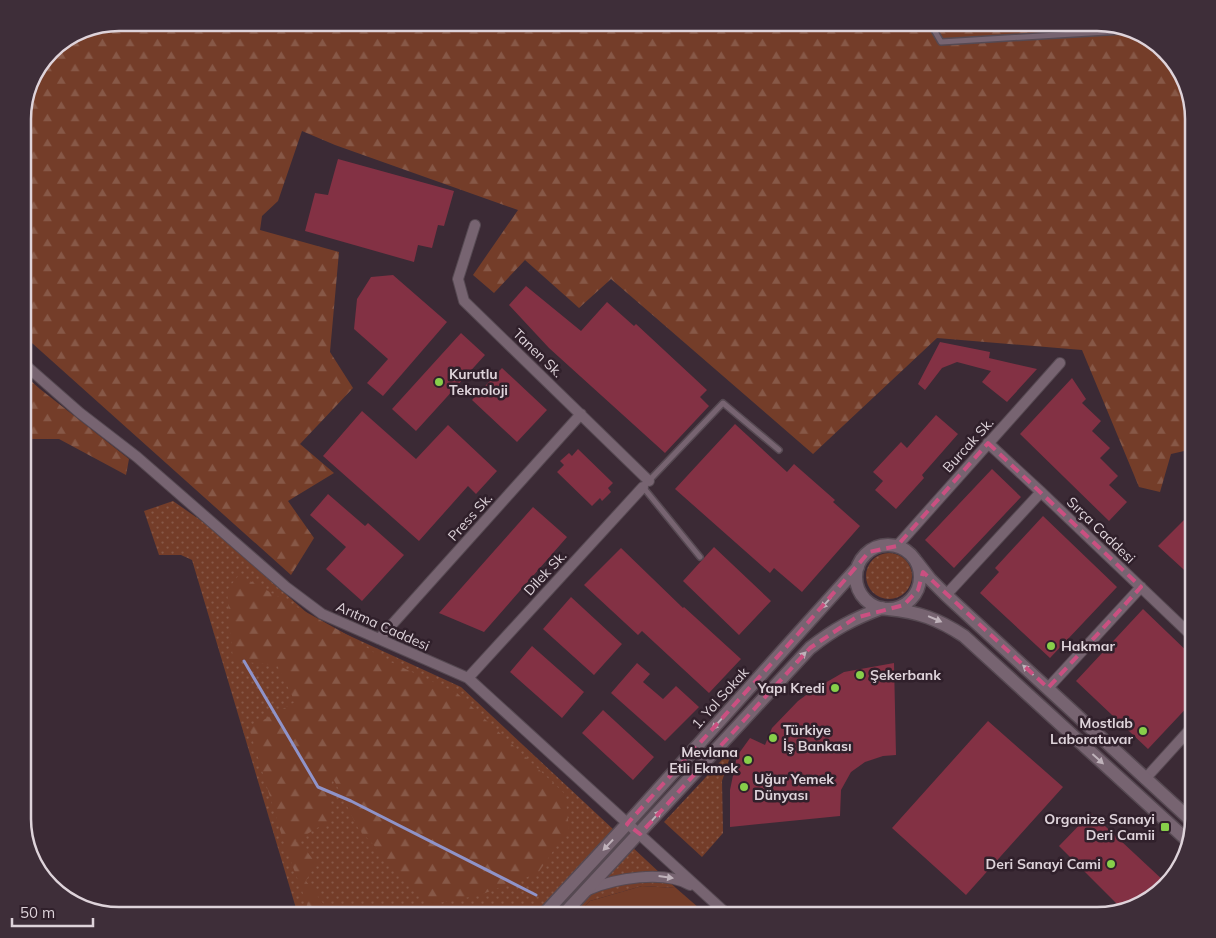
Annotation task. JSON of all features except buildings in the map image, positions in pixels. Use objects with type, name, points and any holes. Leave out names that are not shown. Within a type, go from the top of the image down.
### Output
[{"type":"main road","name":"1. Yol Sokak","points":[[551,907],[858,567],[862,558],[878,547],[887,545],[897,546]]},
{"type":"main road","points":[[897,546],[904,549],[946,595],[1185,815]]},
{"type":"main road","points":[[571,907],[810,648],[830,632],[855,618],[904,605],[912,599],[918,590],[920,580],[920,570],[916,561]]},
{"type":"main road","points":[[858,567],[856,578],[858,588],[872,604],[885,609],[906,610],[926,615],[943,622],[964,636],[1183,836]]},
{"type":"street","name":"Tanen Sk.","points":[[475,225],[458,279],[464,301],[581,414],[646,484]]},
{"type":"street","name":"Burcak Sk.","points":[[897,546],[1060,363]]},
{"type":"street","name":"Arıtma Caddesi","points":[[31,370],[80,413],[137,457],[286,587],[322,614],[468,678],[719,907]]},
{"type":"street","name":"Press Sk.","points":[[379,639],[581,414]]},
{"type":"street","name":"Sırça Caddesi","points":[[988,443],[1185,628]]},
{"type":"street","name":"Dilek Sk.","points":[[468,678],[646,484]]},
{"type":"street","points":[[946,595],[1042,492]]},
{"type":"street","points":[[1048,688],[1141,586]]},
{"type":"street","points":[[1145,779],[1185,736]]},
{"type":"street","points":[[585,891],[605,884],[654,876],[669,877],[682,881],[707,896]]},
{"type":"lane","points":[[935,31],[941,42],[1106,32]]},
{"type":"lane","points":[[700,557],[646,484],[723,403],[779,450]]},
{"type":"highlighted area","points":[[988,443],[1141,587],[1048,688],[923,572],[918,590],[904,605],[855,618],[810,648],[640,834],[627,824],[798,634],[869,552],[897,546]]},
{"type":"green space","points":[[119,31],[1097,31],[1114,33],[1136,40],[1163,61],[1176,80],[1183,102],[1185,119],[1185,451],[1171,454],[1160,492],[1139,487],[1082,350],[937,338],[813,454],[611,279],[579,308],[525,260],[494,293],[473,275],[518,210],[335,145],[302,131],[278,201],[262,216],[260,230],[339,252],[330,352],[353,388],[300,444],[334,473],[288,501],[314,538],[291,575],[31,342],[31,113],[34,96],[46,70],[70,46],[85,38]]},
{"type":"green space","points":[[31,381],[129,459],[126,475],[59,439],[31,439]]},
{"type":"green space","points":[[173,501],[206,524],[315,620],[461,687],[676,888],[642,886],[590,901],[584,907],[296,907],[192,560],[181,555],[159,555],[144,511]]},
{"type":"green space","points":[[889,553],[902,557],[908,563],[912,576],[908,589],[902,595],[889,599],[876,595],[870,589],[866,576],[870,563],[876,557]]},
{"type":"green space","points":[[239,575],[353,638],[382,658],[457,693],[565,794],[569,828],[538,873],[480,895],[428,905],[358,828],[332,776],[330,820],[296,841],[304,847],[316,864],[306,881],[326,907],[306,907],[307,904],[285,846],[249,728],[295,702],[277,665],[233,661],[227,590]]},
{"type":"green space","points":[[733,748],[722,781],[723,833],[702,857],[664,822]]},
{"type":"green space","points":[[642,886],[676,888],[698,907],[584,907],[590,901]]},
{"type":"waterway","points":[[244,661],[318,787],[351,801],[536,895]]},
{"type":"place","name":"Kurutlu Teknoloji","points":[[439,382]]},
{"type":"place","name":"Hakmar","points":[[1051,646]]},
{"type":"place","name":"Şekerbank","points":[[860,675]]},
{"type":"place","name":"Yapı Kredi","points":[[835,688]]},
{"type":"place","name":"Mostlab Laboratuvar","points":[[1143,731]]},
{"type":"place","name":"Türkiye İş Bankası","points":[[773,738]]},
{"type":"place","name":"Mevlana Etli Ekmek","points":[[748,760]]},
{"type":"place","name":"Uğur Yemek Dünyası","points":[[744,787]]},
{"type":"place","name":"Organize Sanayi Deri Camii","points":[[1165,827]]},
{"type":"place","name":"Deri Sanayi Cami","points":[[1111,864]]}]
